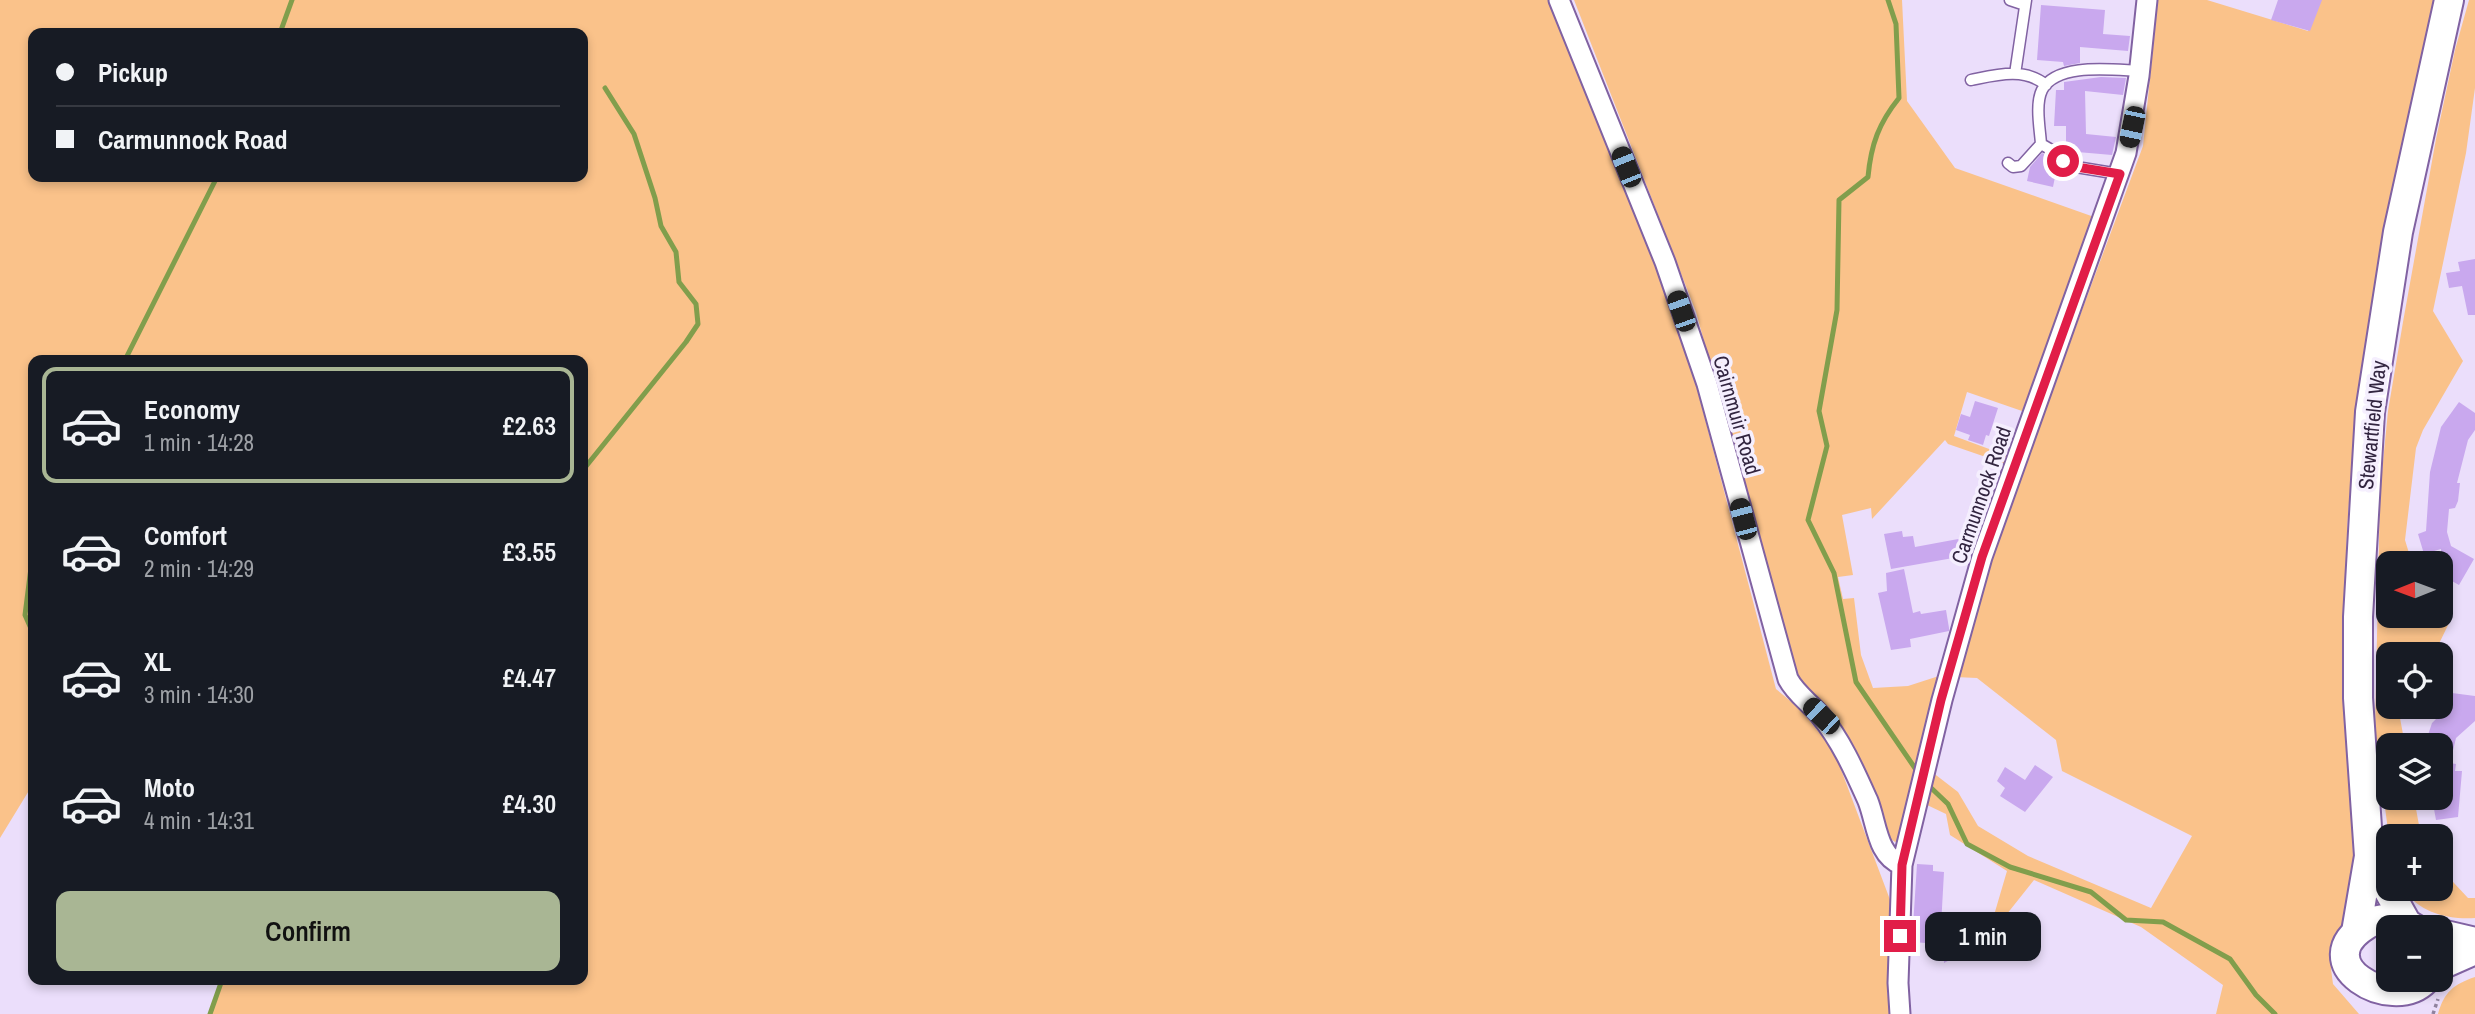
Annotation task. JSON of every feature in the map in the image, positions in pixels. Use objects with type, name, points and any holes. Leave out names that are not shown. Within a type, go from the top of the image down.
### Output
[{"type":"street","name":"Cairnmuir Road","points":[[1559,0],[1665,262],[1707,384],[1788,679],[1794,690],[1821,716],[1837,740],[1870,806],[1886,855],[1902,865]]},
{"type":"street","name":"Carmunnock Road","points":[[1900,1014],[1898,983],[1902,865],[1941,700],[1982,557],[2120,174],[2132,127],[2147,0]]},
{"type":"street","name":"Stewartfield Way","points":[[2378,1008],[2360,994],[2350,980],[2345,964],[2347,947],[2356,932],[2369,856],[2358,698],[2358,617],[2370,412],[2398,232],[2449,0]]},
{"type":"street","name":"Stewartfield Way","points":[[2369,856],[2404,915]]},
{"type":"street","points":[[2356,932],[2376,921]]},
{"type":"street","points":[[2453,937],[2475,942]]},
{"type":"street","points":[[2453,971],[2475,950]]},
{"type":"street","points":[[2378,1008],[2430,992]]},
{"type":"lane","points":[[2010,0],[2026,3],[2015,74]]},
{"type":"lane","points":[[2008,163],[2013,167],[2021,166],[2041,144],[2039,109],[2042,91],[2062,72],[2140,71]]},
{"type":"lane","points":[[1971,80],[1996,74],[2015,74],[2039,79],[2046,85]]},
{"type":"lane","points":[[2041,144],[2060,155],[2070,166],[2120,174]]},
{"type":"shaded area","points":[[0,0],[1550,0],[1682,331],[1776,689],[1800,709],[1834,751],[1892,905],[1887,992],[1891,1014],[210,1014],[220,985],[588,985],[588,355],[28,355],[28,792],[0,838]]},
{"type":"shaded area","points":[[1574,0],[1902,0],[1907,101],[1955,168],[2097,218],[2022,411],[1967,392],[1954,436],[2008,456],[2006,464],[1948,444],[1945,440],[1872,519],[1871,508],[1842,515],[1853,575],[1838,577],[1843,599],[1854,598],[1861,655],[1873,688],[1908,686],[1942,675],[1902,838],[1895,842],[1888,837],[1827,707],[1810,694],[1795,673],[1696,312]]},
{"type":"shaded area","points":[[2158,0],[2207,0],[2308,31],[2320,0],[2434,0],[2371,331],[2349,498],[2345,619],[2354,880],[2353,900],[2334,943],[2331,969],[2333,984],[2359,1014],[2216,1014],[2223,985],[2141,927],[2034,880],[1987,939],[2007,871],[1950,835],[1946,814],[1925,804],[1932,772],[1958,792],[1978,826],[2028,856],[2151,908],[2192,836],[2062,771],[2056,740],[1977,678],[1955,677],[1984,574],[2143,146]]},
{"type":"shaded area","points":[[2469,0],[2475,0],[2475,88],[2466,153],[2433,311],[2463,361],[2423,430],[2416,448],[2405,540],[2408,551],[2379,551],[2380,493],[2388,411],[2436,139]]},
{"type":"shaded area","points":[[2377,628],[2447,628],[2440,642],[2377,642]]},
{"type":"shaded area","points":[[2376,683],[2376,719],[2400,719],[2403,733],[2376,733],[2376,739],[2375,731]]},
{"type":"shaded area","points":[[2385,810],[2416,810],[2419,824],[2387,824]]},
{"type":"shaded area","points":[[2453,882],[2468,898],[2475,898],[2475,918],[2442,915],[2415,901],[2453,901]]},
{"type":"shaded area","points":[[2475,977],[2475,1014],[2438,1014],[2443,1000],[2461,983]]},
{"type":"building","points":[[2278,0],[2322,0],[2310,31],[2271,20]]},
{"type":"building","points":[[2041,5],[2105,10],[2103,34],[2130,36],[2128,51],[2080,47],[2080,63],[2064,66],[2063,62],[2037,60]]},
{"type":"building","points":[[2101,77],[2126,78],[2123,95],[2085,91],[2086,134],[2116,137],[2112,155],[2066,151],[2066,126],[2054,126],[2056,90],[2064,90],[2064,82]]},
{"type":"building","points":[[2042,153],[2054,160],[2057,167],[2053,187],[2027,181],[2030,167]]},
{"type":"building","points":[[2475,259],[2475,315],[2468,315],[2462,286],[2449,288],[2446,273],[2460,271],[2458,262]]},
{"type":"building","points":[[1975,401],[1998,408],[1989,436],[1986,435],[1983,445],[1968,440],[1970,435],[1956,430],[1961,414],[1970,417]]},
{"type":"building","points":[[2459,402],[2475,413],[2475,430],[2468,440],[2457,483],[2460,483],[2458,501],[2455,508],[2449,509],[2447,532],[2451,546],[2474,559],[2459,585],[2454,582],[2454,551],[2423,551],[2418,534],[2426,531],[2430,472],[2441,427]]},
{"type":"building","points":[[1902,531],[1903,537],[1913,536],[1915,547],[1969,537],[1972,549],[1970,555],[1891,569],[1884,534]]},
{"type":"building","points":[[1904,569],[1913,613],[1946,610],[1949,631],[1910,639],[1911,647],[1891,650],[1878,593],[1887,591],[1886,573]]},
{"type":"building","points":[[2453,693],[2475,696],[2475,721],[2456,738],[2453,750],[2453,733],[2429,733],[2436,719],[2453,719]]},
{"type":"building","points":[[2453,764],[2456,764],[2455,771],[2462,771],[2458,817],[2436,820],[2434,810],[2453,810]]},
{"type":"building","points":[[2035,765],[2053,777],[2025,812],[2000,796],[2005,788],[1997,781],[2005,767],[2025,780]]},
{"type":"building","points":[[1917,864],[1933,865],[1933,871],[1944,872],[1940,944],[1912,942]]},
{"type":"building","points":[[1943,941],[1963,941],[1963,953],[1944,963]]},
{"type":"waterway","points":[[282,28],[292,0]]},
{"type":"waterway","points":[[1888,0],[1896,24],[1899,98],[1877,134],[1868,177],[1839,200],[1837,310],[1819,411],[1827,446],[1808,520],[1834,573],[1856,682],[1919,774]]},
{"type":"waterway","points":[[588,464],[698,324],[696,304],[679,282],[676,252],[661,226],[655,198],[634,134],[605,88]]},
{"type":"waterway","points":[[128,355],[214,182]]},
{"type":"waterway","points":[[28,591],[25,615],[28,622]]},
{"type":"waterway","points":[[1927,784],[1948,804],[1967,844],[2010,867],[2091,892],[2126,920],[2163,922],[2230,959],[2256,995],[2275,1014]]},
{"type":"waterway","points":[[210,1014],[220,985]]},
{"type":"route","points":[[1900,936],[1902,865],[1941,700],[1982,557],[2120,174],[2070,166],[2063,161]]}]
